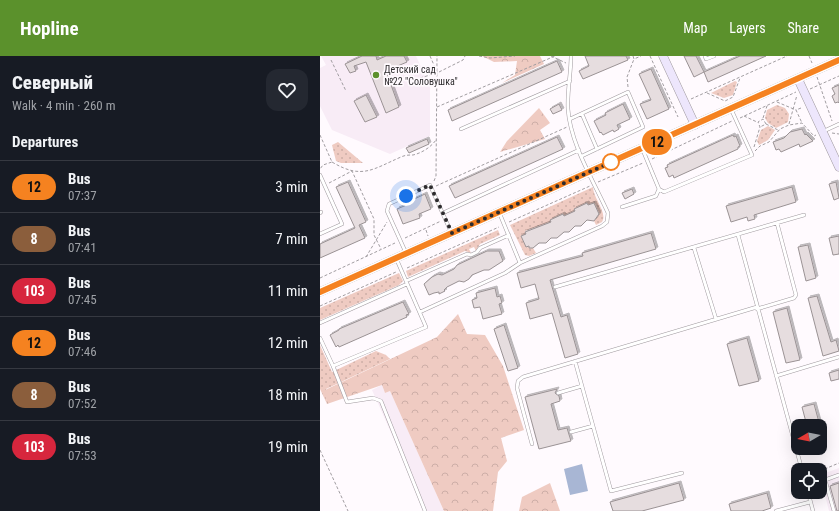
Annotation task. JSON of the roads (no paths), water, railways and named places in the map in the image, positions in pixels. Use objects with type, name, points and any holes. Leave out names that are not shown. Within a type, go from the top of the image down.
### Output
[{"type":"main road","points":[[663,56],[695,125]]},
{"type":"main road","points":[[320,292],[839,60]]},
{"type":"main road","points":[[798,79],[839,167]]},
{"type":"lane","points":[[420,312],[509,272],[520,263],[606,224],[608,213],[579,150],[571,125],[568,105],[571,56]]},
{"type":"lane","points":[[705,56],[706,59],[714,56]]},
{"type":"lane","points":[[461,129],[570,81]]},
{"type":"lane","points":[[570,120],[628,92],[643,127],[582,156]]},
{"type":"lane","points":[[642,148],[660,189],[666,192],[752,155],[731,109]]},
{"type":"lane","points":[[582,114],[597,149]]},
{"type":"lane","points":[[822,132],[839,124]]},
{"type":"lane","points":[[443,213],[579,150]]},
{"type":"lane","points":[[320,175],[342,224],[320,234]]},
{"type":"lane","points":[[406,253],[387,211],[389,204],[430,185],[452,233]]},
{"type":"lane","points":[[622,207],[656,196],[660,189]]},
{"type":"lane","points":[[499,212],[520,263]]},
{"type":"lane","points":[[555,287],[804,215]]},
{"type":"lane","points":[[532,444],[518,391],[518,381],[523,377],[716,319],[794,298],[796,295],[777,223]]},
{"type":"lane","points":[[320,323],[467,254],[471,255],[477,252],[480,248],[509,235]]},
{"type":"lane","points":[[738,235],[800,463]]},
{"type":"lane","points":[[694,248],[716,319]]},
{"type":"lane","points":[[333,366],[426,327],[396,258]]},
{"type":"lane","points":[[320,338],[347,402],[373,398],[381,401],[425,511]]},
{"type":"lane","points":[[776,376],[839,357]]},
{"type":"lane","points":[[575,361],[612,491],[682,472]]},
{"type":"lane","points":[[558,393],[582,386]]},
{"type":"lane","points":[[571,432],[593,426]]},
{"type":"lane","points":[[834,511],[825,480],[839,475]]},
{"type":"lane","points":[[809,499],[813,511]]},
{"type":"lane","points":[[776,511],[810,502]]},
{"type":"lane","points":[[794,506],[795,511]]},
{"type":"water","points":[[582,464],[588,491],[570,495],[564,469]]},
{"type":"place","name":"Детский сад №22 \"Соловушка\"","points":[[376,75]]}]
